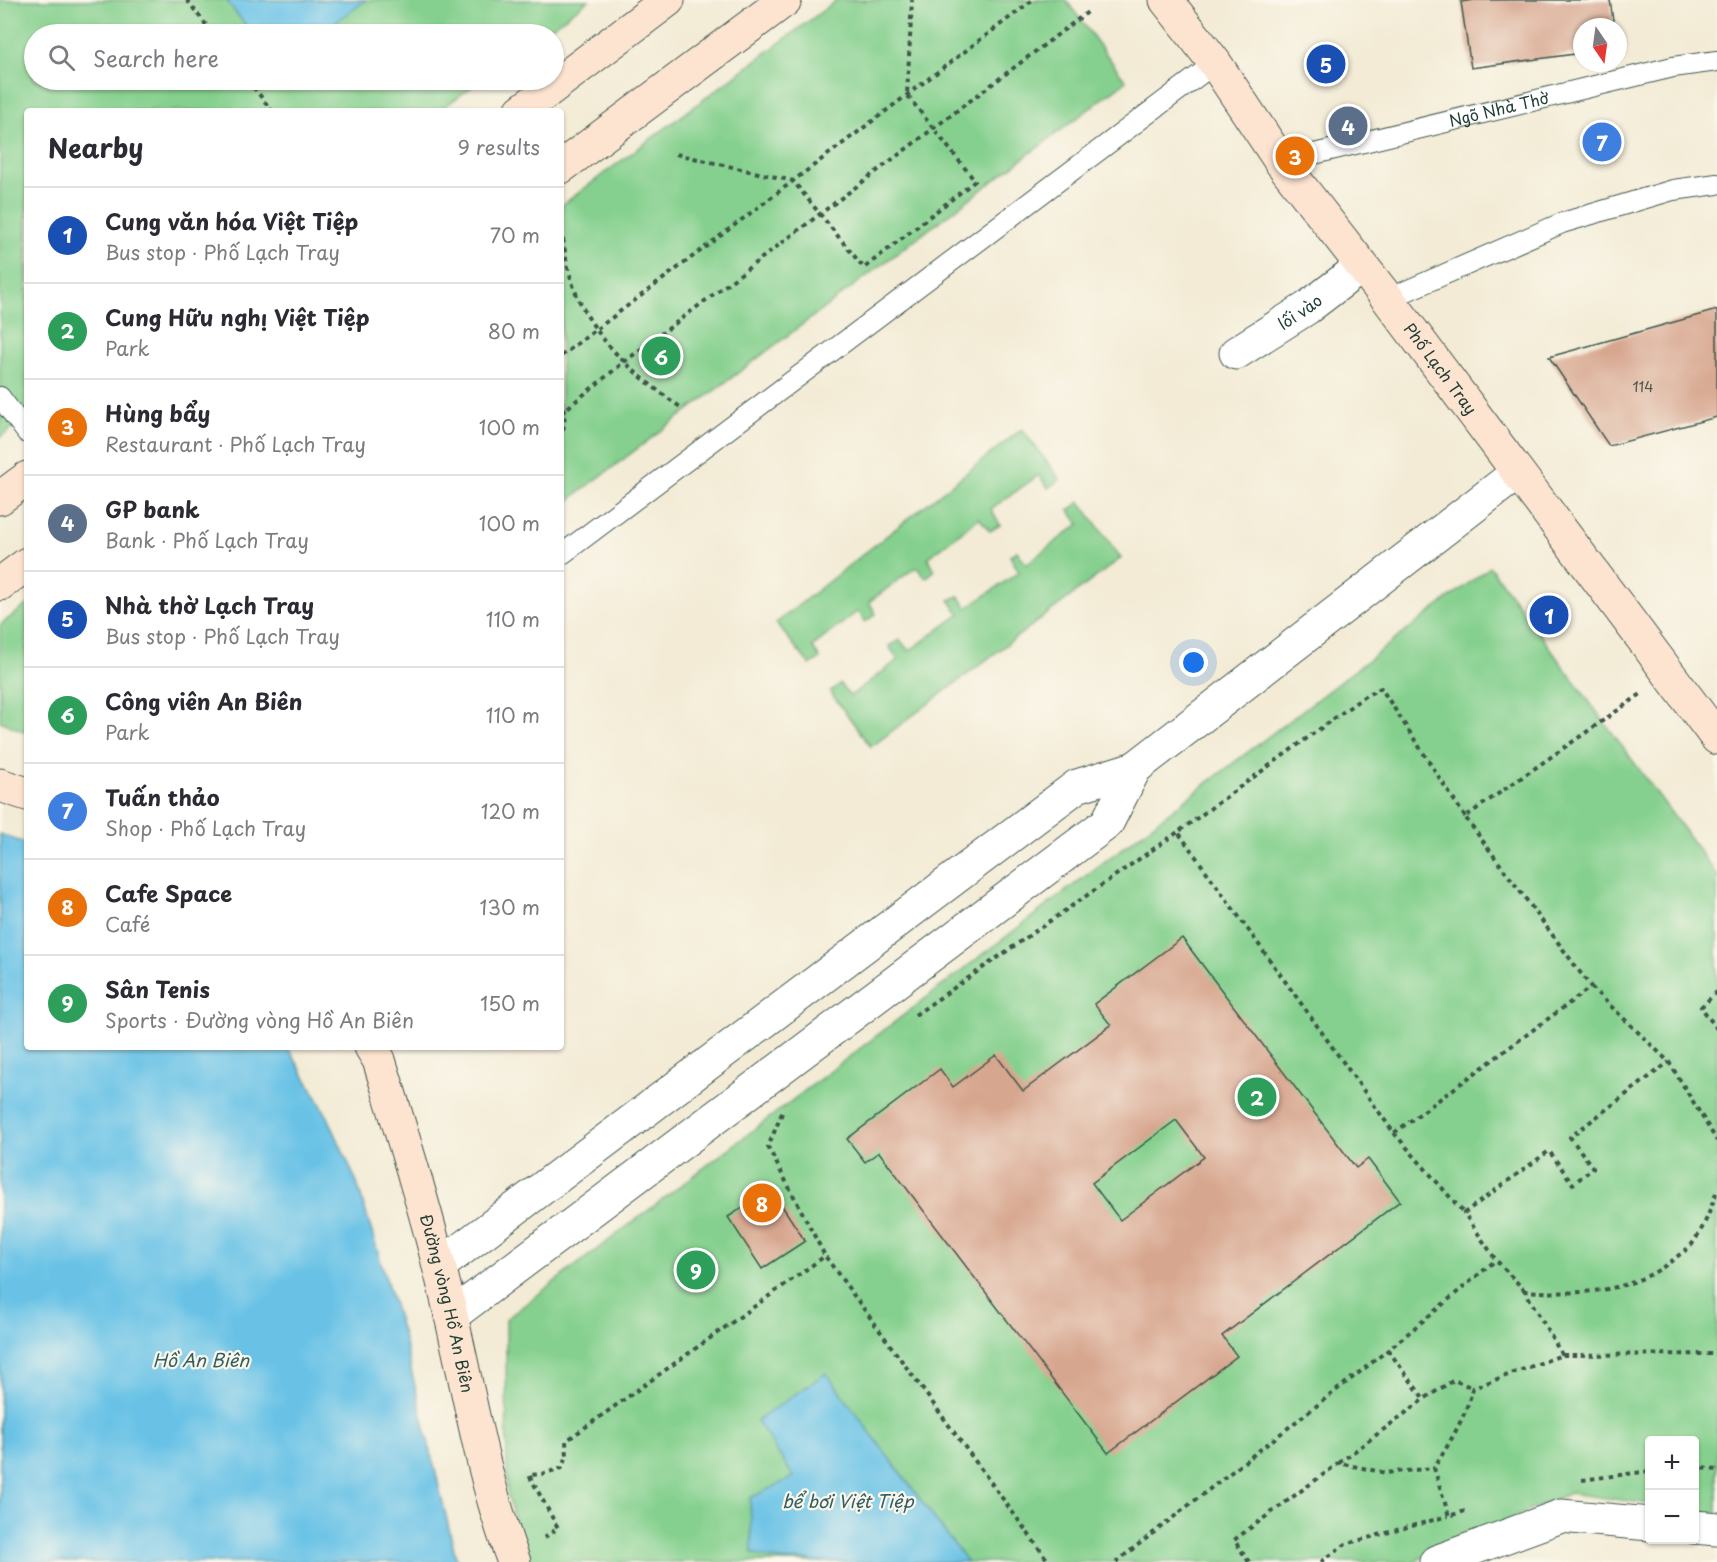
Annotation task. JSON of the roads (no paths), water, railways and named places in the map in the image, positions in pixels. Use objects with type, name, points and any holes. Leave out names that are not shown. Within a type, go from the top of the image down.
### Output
[{"type":"main road","points":[[564,164],[785,0]]},
{"type":"main road","name":"Phố Lạch Tray","points":[[1166,0],[1215,63],[1281,162],[1388,299],[1717,738]]},
{"type":"main road","points":[[564,76],[651,5]]},
{"type":"main road","points":[[525,108],[547,90]]},
{"type":"main road","points":[[0,498],[24,480]]},
{"type":"main road","points":[[0,584],[24,566]]},
{"type":"main road","points":[[0,785],[24,793]]},
{"type":"main road","name":"Đường vòng Hồ An Biên","points":[[373,1050],[379,1060],[397,1117],[440,1266],[504,1535],[528,1554]]},
{"type":"street","name":"lối vào","points":[[1236,353],[1307,308],[1362,266]]},
{"type":"street","points":[[440,1266],[1077,786],[1135,768],[1517,473]]},
{"type":"street","points":[[451,1316],[1107,823],[1135,768]]},
{"type":"street","points":[[875,938],[902,976]]},
{"type":"street","points":[[722,1053],[751,1090]]},
{"type":"street","points":[[1436,1562],[1562,1516],[1645,1524]]},
{"type":"street","points":[[1699,1527],[1717,1529]]},
{"type":"lane","name":"Ngõ Nhà Thờ","points":[[1281,162],[1673,67],[1717,61]]},
{"type":"lane","points":[[564,553],[1215,63]]},
{"type":"lane","points":[[1388,299],[1562,223],[1673,190],[1717,184]]},
{"type":"lane","points":[[0,397],[24,429]]},
{"type":"water","points":[[226,0],[366,0],[334,24],[244,24]]},
{"type":"water","name":"Hồ An Biên","points":[[0,834],[24,843],[24,1050],[289,1050],[293,1056],[328,1117],[357,1183],[402,1332],[457,1562],[0,1562]]},
{"type":"water","name":"bể bơi Việt Tiệp","points":[[826,1373],[967,1562],[788,1561],[752,1553],[750,1498],[794,1477],[757,1421]]},
{"type":"place","name":"Nhà thờ Lạch Tray","points":[[1326,64]]},
{"type":"place","name":"GP bank","points":[[1348,126]]},
{"type":"place","name":"Tuấn thảo","points":[[1602,142]]},
{"type":"place","name":"Hùng bẩy","points":[[1295,156]]},
{"type":"place","name":"Công viên An Biên","points":[[661,356]]},
{"type":"place","name":"Cung văn hóa Việt Tiệp","points":[[1549,615]]},
{"type":"place","name":"Cung Hữu nghị Việt Tiệp","points":[[1257,1097]]},
{"type":"place","name":"Cafe Space","points":[[762,1203]]},
{"type":"place","name":"Sân Tenis","points":[[696,1270]]}]
